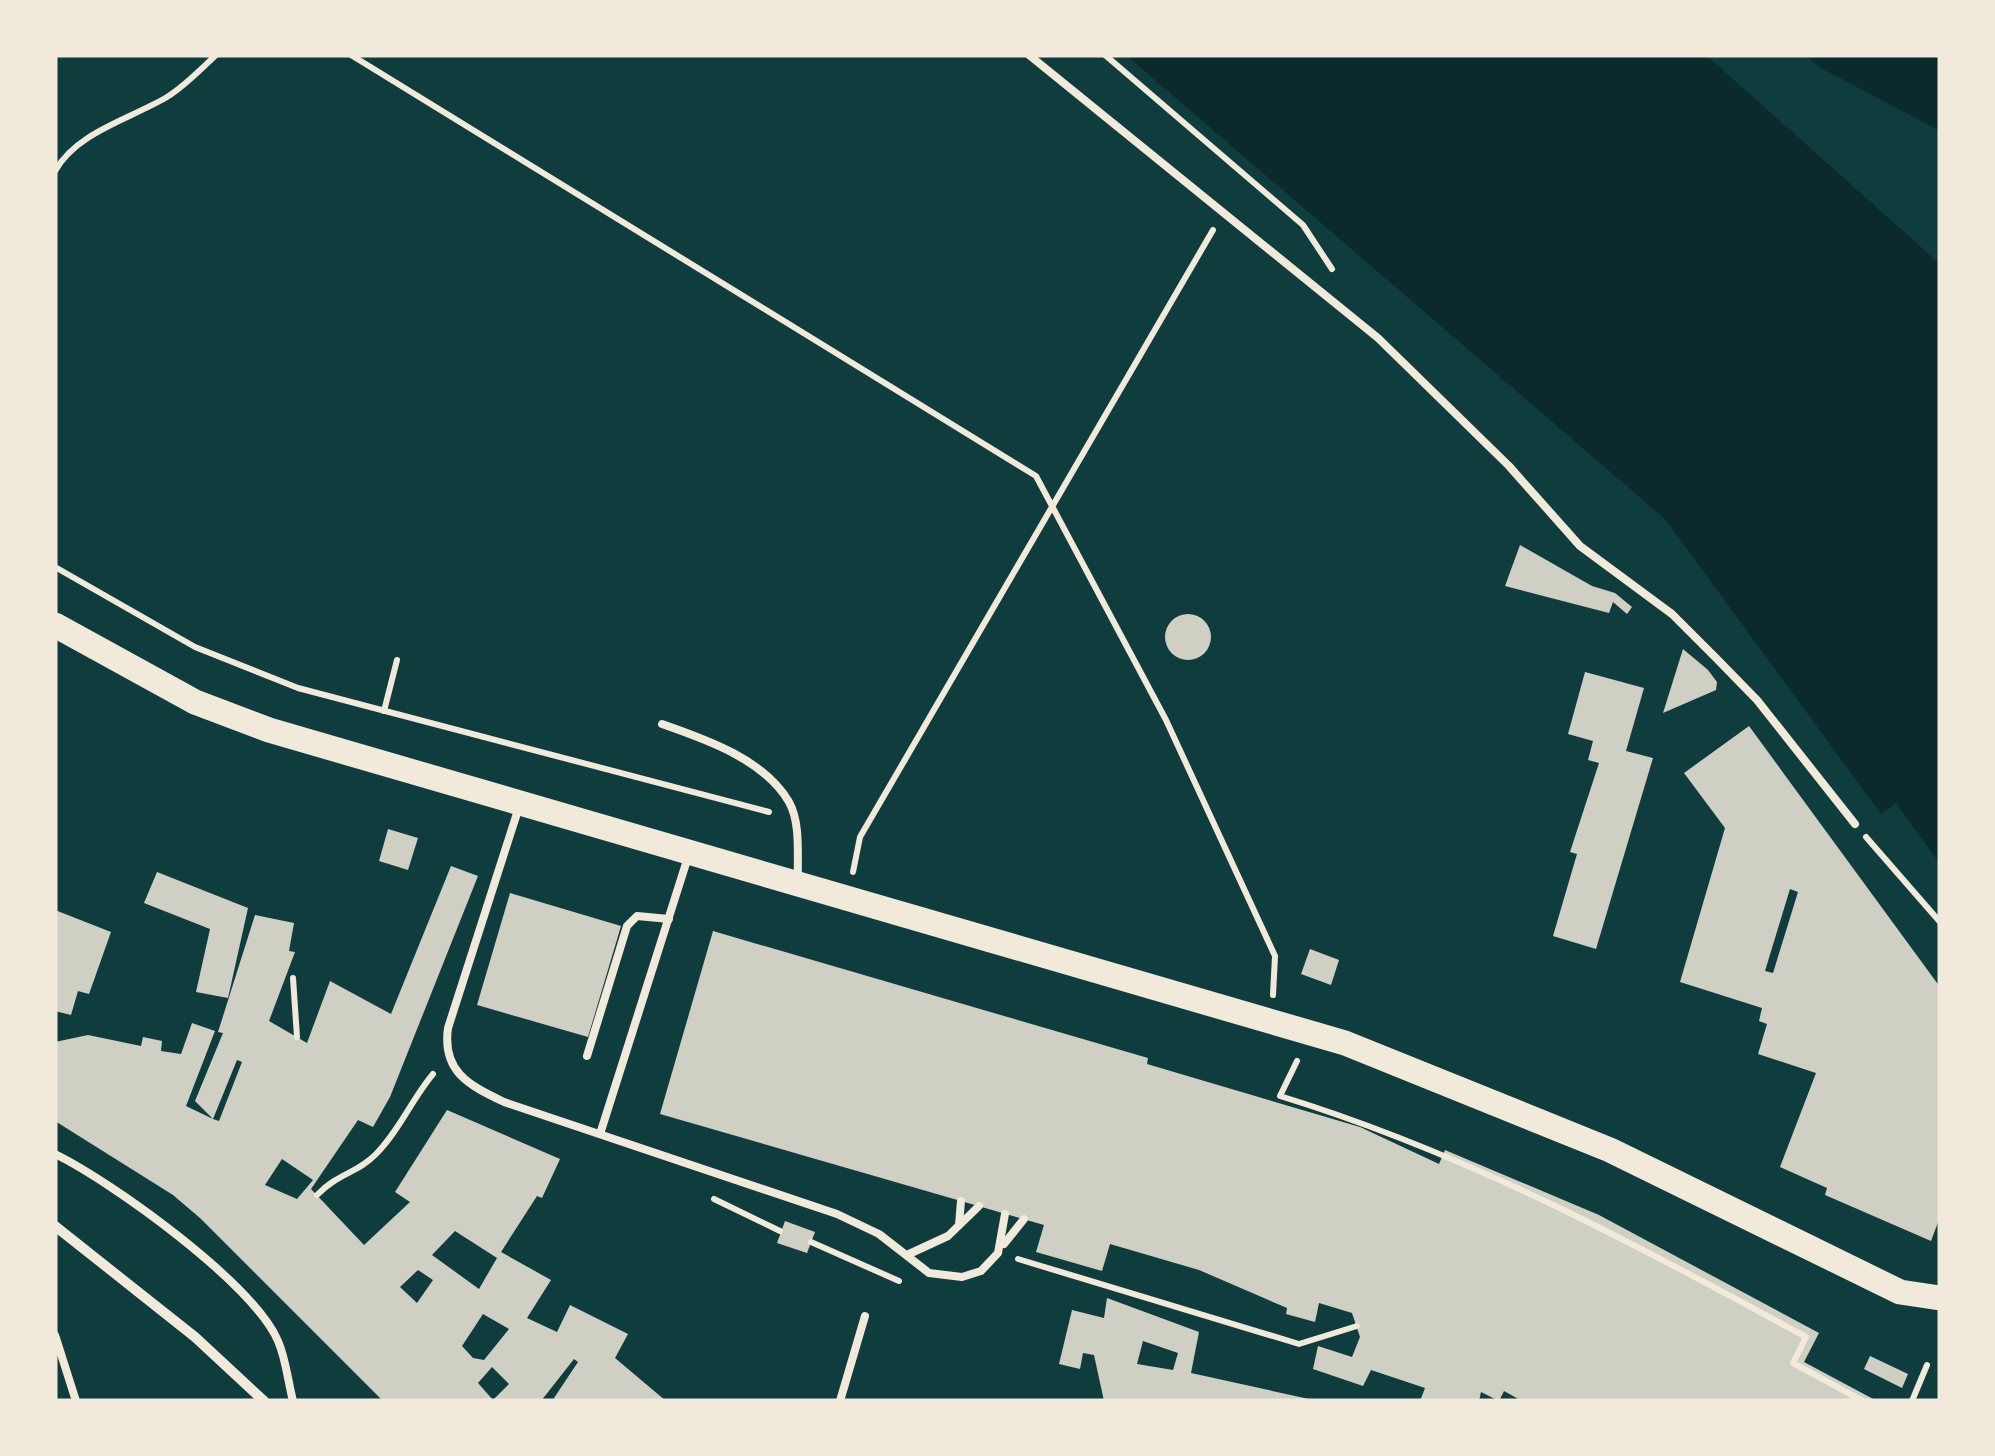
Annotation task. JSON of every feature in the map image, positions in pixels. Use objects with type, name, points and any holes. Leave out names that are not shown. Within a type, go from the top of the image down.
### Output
[{"type":"main road","points":[[55,625],[195,702],[372,763],[520,802],[1311,1032],[1610,1150],[1900,1292],[1940,1298]]},
{"type":"street","points":[[55,1226],[195,1337],[264,1401]]},
{"type":"lane","points":[[1029,55],[1378,338],[1509,466],[1580,546],[1683,625],[1757,700],[1855,824]]},
{"type":"lane","points":[[662,724],[733,752],[789,800],[795,819],[798,885]]},
{"type":"lane","points":[[520,802],[448,1028],[447,1058],[455,1072],[474,1088],[837,1214],[909,1254],[929,1272],[962,1277],[981,1270],[1024,1219]]},
{"type":"lane","points":[[600,1134],[690,852]]},
{"type":"lane","points":[[588,1056],[627,926],[637,916],[669,919]]},
{"type":"lane","points":[[55,1154],[142,1207],[236,1288],[278,1339],[293,1401]]},
{"type":"lane","points":[[958,1225],[961,1202]]},
{"type":"lane","points":[[909,1254],[948,1236],[979,1206]]},
{"type":"lane","points":[[999,1250],[1006,1214]]},
{"type":"lane","points":[[840,1401],[865,1316]]},
{"type":"lane","points":[[55,1335],[76,1401]]},
{"type":"path","points":[[55,171],[64,156],[86,139],[172,94],[216,55]]},
{"type":"path","points":[[351,55],[1036,476],[1166,720],[1274,956],[1272,1020]]},
{"type":"path","points":[[1105,55],[1303,226],[1335,274]]},
{"type":"path","points":[[848,898],[860,837],[1224,211]]},
{"type":"path","points":[[55,567],[195,647],[298,688],[795,819]]},
{"type":"path","points":[[384,711],[397,660]]},
{"type":"path","points":[[1855,824],[1940,922]]},
{"type":"path","points":[[294,978],[297,1037]]},
{"type":"path","points":[[1311,1032],[1280,1096],[1357,1120],[1596,1222],[1806,1337],[1793,1364],[1863,1401]]},
{"type":"path","points":[[317,1195],[332,1178],[368,1162],[381,1150],[416,1093],[447,1058]]},
{"type":"path","points":[[811,1242],[899,1281]]},
{"type":"path","points":[[999,1250],[1299,1344],[1357,1326]]},
{"type":"path","points":[[1912,1401],[1927,1364]]},
{"type":"water","points":[[1126,55],[1706,55],[1940,264],[1940,864],[1896,803],[1881,814],[1665,519]]},
{"type":"water","points":[[1805,55],[1940,55],[1940,131],[1819,67]]},
{"type":"building","points":[[1520,545],[1592,586],[1615,593],[1632,607],[1627,614],[1613,602],[1609,613],[1505,586]]},
{"type":"building","points":[[1188,614],[1204,621],[1211,637],[1204,653],[1188,660],[1172,653],[1165,637],[1172,621]]},
{"type":"building","points":[[1683,649],[1708,670],[1717,682],[1716,690],[1663,713]]},
{"type":"building","points":[[1585,672],[1644,688],[1626,751],[1653,758],[1596,949],[1553,936],[1577,854],[1570,852],[1599,763],[1588,760],[1593,741],[1568,734]]},
{"type":"building","points":[[1749,726],[1940,987],[1940,1217],[1931,1241],[1825,1195],[1827,1188],[1780,1167],[1816,1073],[1758,1054],[1767,1024],[1759,1021],[1762,1008],[1680,982],[1725,828],[1684,773]],"holes":[[[1790,889],[1798,892],[1773,973],[1765,971]]]},
{"type":"building","points":[[388,829],[418,838],[408,870],[379,861]]},
{"type":"building","points":[[451,866],[478,876],[390,1097],[373,1127],[358,1120],[311,1189],[364,1245],[410,1202],[395,1192],[447,1110],[560,1159],[542,1198],[537,1196],[501,1252],[551,1280],[527,1318],[557,1332],[570,1305],[628,1334],[615,1358],[666,1401],[557,1401],[554,1398],[578,1362],[574,1359],[541,1401],[383,1401],[200,1218],[173,1195],[55,1121],[55,1042],[88,1035],[141,1046],[143,1037],[162,1041],[161,1051],[181,1054],[192,1023],[215,1031],[186,1106],[213,1119],[195,1101],[223,1033],[218,1032],[255,915],[294,923],[289,951],[295,952],[269,1021],[307,1043],[330,981],[391,1014]],"holes":[[[237,1060],[242,1062],[219,1121],[213,1119]],[[282,1159],[313,1180],[297,1199],[265,1185]],[[455,1231],[497,1258],[479,1289],[432,1255]],[[418,1270],[433,1280],[417,1303],[400,1287]],[[483,1314],[509,1329],[484,1360],[473,1358],[462,1346]],[[492,1367],[509,1384],[493,1400],[478,1383]]]},
{"type":"building","points":[[157,872],[248,908],[228,998],[196,992],[210,929],[144,903]]},
{"type":"building","points":[[510,893],[621,926],[588,1037],[477,1005]]},
{"type":"building","points":[[55,910],[111,932],[89,994],[78,991],[71,1015],[55,1011]]},
{"type":"building","points":[[713,931],[1148,1058],[1147,1064],[1360,1127],[1439,1164],[1445,1150],[1599,1215],[1819,1333],[1804,1362],[1877,1401],[1522,1401],[1504,1391],[1499,1401],[1481,1392],[1479,1401],[1420,1401],[1425,1388],[1371,1370],[1363,1386],[1313,1369],[1318,1346],[1352,1357],[1360,1337],[1352,1313],[1319,1303],[1315,1322],[1286,1314],[1287,1308],[1199,1270],[1110,1244],[1102,1271],[1036,1252],[1044,1225],[660,1114]]},
{"type":"building","points":[[1310,949],[1339,960],[1331,985],[1301,974]]},
{"type":"building","points":[[785,1221],[815,1232],[807,1253],[777,1243]]},
{"type":"building","points":[[1107,1298],[1199,1332],[1191,1373],[1318,1401],[1104,1401],[1094,1355],[1083,1353],[1080,1369],[1059,1364],[1072,1310],[1104,1318]],"holes":[[[1143,1341],[1178,1353],[1173,1370],[1137,1364]]]},
{"type":"building","points":[[1870,1356],[1908,1374],[1902,1388],[1864,1369]]}]
